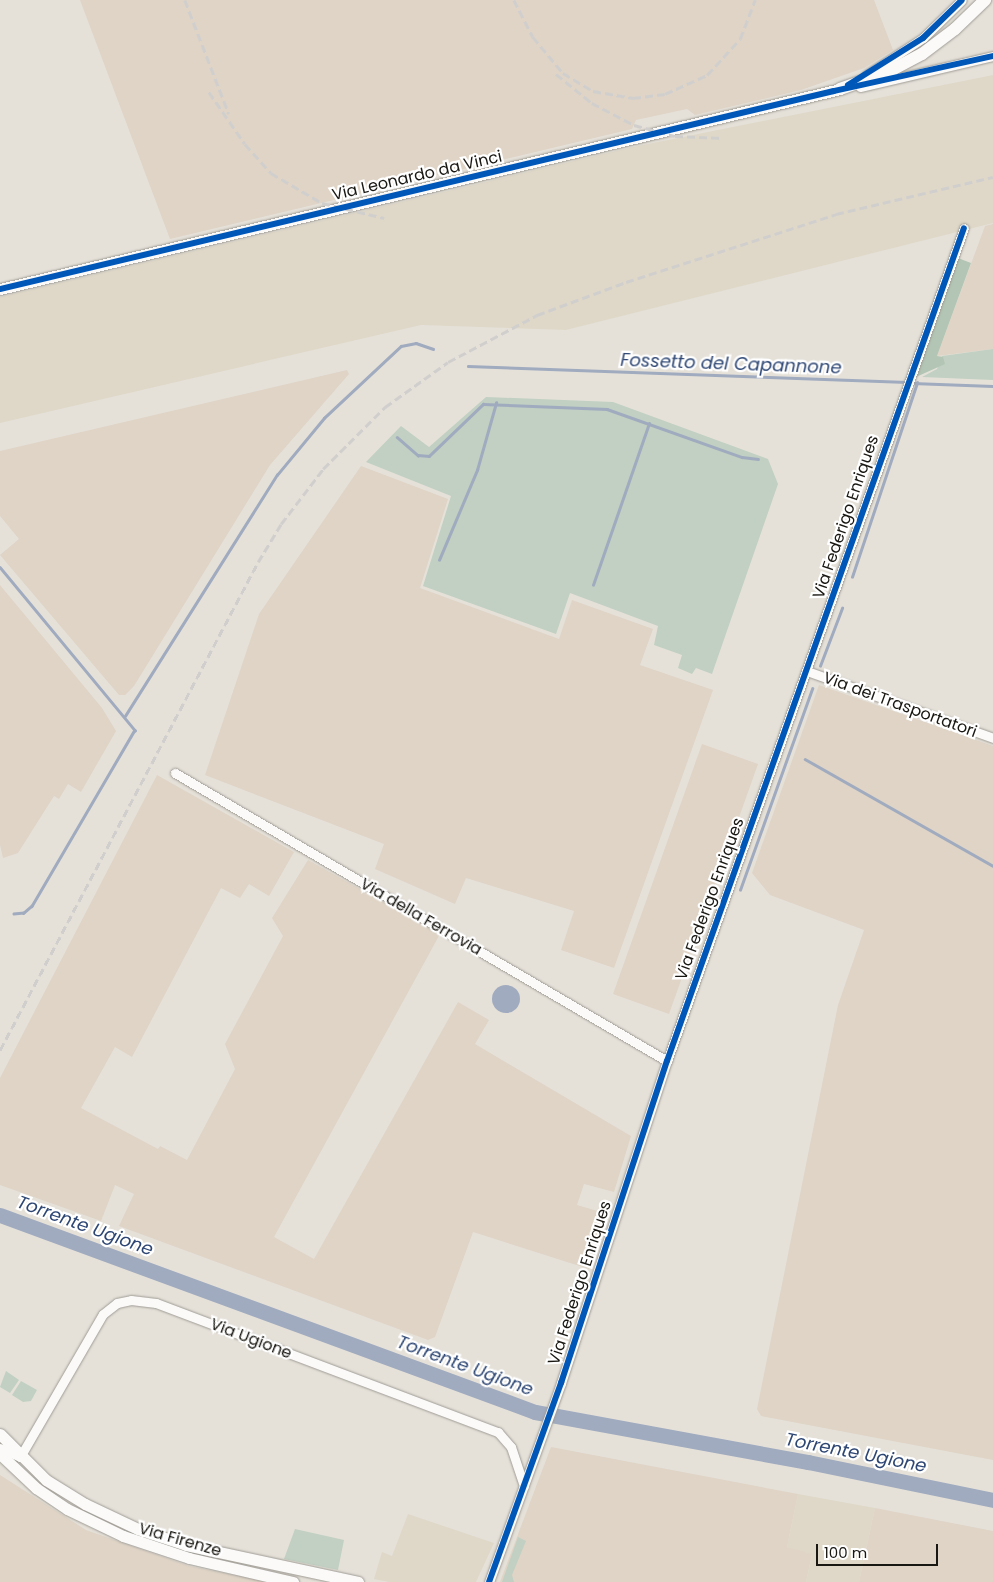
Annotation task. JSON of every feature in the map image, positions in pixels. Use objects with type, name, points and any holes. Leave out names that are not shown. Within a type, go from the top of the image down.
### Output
[{"type":"highway","points":[[840,89],[888,72],[922,54],[956,29],[985,0]]},
{"type":"main road","name":"Via Leonardo da Vinci","points":[[0,289],[840,89]]},
{"type":"main road","name":"Via Firenze","points":[[0,1434],[20,1457],[46,1480],[85,1504],[154,1535],[358,1582]]},
{"type":"main road","name":"Via Firenze","points":[[0,1454],[36,1488],[67,1509],[123,1536],[189,1558],[293,1582]]},
{"type":"street","name":"Via Leonardo da Vinci","points":[[840,89],[916,43],[962,0]]},
{"type":"street","name":"Via Leonardo da Vinci","points":[[840,89],[993,56]]},
{"type":"street","name":"Via Federigo Enriques","points":[[489,1582],[561,1383],[667,1061],[964,228]]},
{"type":"street","name":"Via dei Trasportatori","points":[[806,671],[993,738]]},
{"type":"street","name":"Via della Ferrovia","points":[[175,773],[667,1061]]},
{"type":"street","name":"Via Ugione","points":[[20,1457],[103,1314],[117,1303],[130,1300],[156,1303],[498,1432],[511,1447],[524,1486]]},
{"type":"street","name":"Via Firenze","points":[[0,1448],[20,1457]]},
{"type":"shaded area","points":[[80,0],[874,0],[893,50],[864,68],[801,90],[695,115],[687,109],[636,120],[632,129],[170,239]]},
{"type":"shaded area","points":[[993,75],[993,223],[566,330],[421,325],[0,423],[0,297],[633,147]]},
{"type":"shaded area","points":[[993,224],[993,349],[937,356],[985,226]]},
{"type":"shaded area","points":[[347,370],[349,374],[270,465],[134,686],[125,695],[119,695],[0,555],[19,539],[0,516],[0,451]]},
{"type":"shaded area","points":[[361,466],[448,499],[420,588],[559,639],[572,600],[653,629],[640,665],[713,690],[614,968],[561,950],[574,911],[466,878],[455,904],[375,869],[384,844],[205,775],[259,614]]},
{"type":"shaded area","points":[[0,585],[102,708],[116,731],[81,792],[68,784],[59,799],[54,796],[18,853],[3,858],[0,845]]},
{"type":"shaded area","points":[[819,685],[993,746],[993,1460],[761,1416],[757,1409],[838,1005],[864,930],[770,895],[752,873]]},
{"type":"shaded area","points":[[702,744],[758,764],[669,1014],[613,994]]},
{"type":"shaded area","points":[[157,775],[294,852],[269,896],[249,884],[240,898],[221,888],[132,1057],[115,1047],[81,1108],[158,1149],[160,1146],[187,1160],[235,1069],[225,1044],[283,936],[272,918],[308,860],[440,934],[274,1237],[314,1259],[458,1002],[489,1020],[475,1044],[631,1136],[614,1192],[584,1184],[577,1205],[608,1214],[589,1269],[473,1232],[435,1337],[428,1340],[119,1226],[134,1194],[115,1185],[101,1221],[0,1185],[0,1078]]},
{"type":"shaded area","points":[[551,1447],[798,1494],[787,1547],[812,1554],[806,1582],[500,1582]]},
{"type":"shaded area","points":[[0,1475],[86,1530],[189,1566],[269,1582],[0,1582]]},
{"type":"shaded area","points":[[798,1494],[875,1508],[859,1582],[806,1582],[812,1555],[787,1547]]},
{"type":"shaded area","points":[[875,1508],[993,1531],[993,1582],[859,1582]]},
{"type":"shaded area","points":[[408,1514],[494,1543],[476,1582],[389,1582],[374,1579],[382,1552],[392,1556]]},
{"type":"green space","points":[[958,258],[971,263],[937,356],[943,357],[945,364],[916,377]]},
{"type":"green space","points":[[993,349],[993,380],[922,377],[937,369],[942,356]]},
{"type":"green space","points":[[486,397],[613,402],[768,459],[778,484],[712,674],[696,668],[692,674],[678,668],[682,655],[654,645],[658,626],[570,593],[556,634],[423,586],[451,496],[366,462],[401,426],[429,447]]},
{"type":"green space","points":[[6,1371],[19,1380],[10,1393],[0,1387]]},
{"type":"green space","points":[[21,1381],[37,1390],[31,1401],[23,1402],[12,1395]]},
{"type":"green space","points":[[295,1529],[344,1540],[338,1570],[284,1559]]},
{"type":"green space","points":[[518,1537],[526,1541],[512,1575],[514,1582],[502,1582]]},
{"type":"water","points":[[506,985],[516,989],[520,999],[516,1009],[506,1013],[496,1009],[492,999],[496,989]]},
{"type":"waterway","points":[[125,716],[277,475],[324,418],[401,346],[416,343],[433,349]]},
{"type":"waterway","name":"Fossetto del Capannone","points":[[468,366],[907,382]]},
{"type":"waterway","name":"Fossetto del Capannone","points":[[912,383],[993,386]]},
{"type":"waterway","points":[[852,577],[917,383]]},
{"type":"waterway","points":[[439,560],[477,470],[496,403]]},
{"type":"waterway","points":[[397,437],[418,455],[429,456],[483,404],[607,409],[742,457],[758,459]]},
{"type":"waterway","points":[[593,585],[649,423]]},
{"type":"waterway","points":[[0,567],[135,730],[32,906],[24,913],[14,914]]},
{"type":"waterway","points":[[820,666],[842,608]]},
{"type":"waterway","points":[[740,890],[812,689]]},
{"type":"waterway","points":[[805,759],[993,866]]},
{"type":"waterway","name":"Torrente Ugione","points":[[0,1215],[535,1412],[808,1462],[993,1500]]},
{"type":"railway","points":[[185,0],[229,114]]},
{"type":"railway","points":[[514,0],[533,37],[563,73],[593,91],[633,98],[665,94],[707,75],[740,39],[755,0]]},
{"type":"railway","points":[[556,74],[592,103],[634,125],[675,136],[723,138]]},
{"type":"railway","points":[[209,92],[245,144],[271,173],[322,203],[384,218]]},
{"type":"railway","points":[[0,1050],[258,562],[281,524],[323,469],[385,407],[448,362],[537,315],[626,282],[836,214],[993,177]]},
{"type":"cycle path","points":[[848,85],[923,38],[962,0]]},
{"type":"cycle path","points":[[0,289],[834,91],[993,56]]},
{"type":"cycle path","points":[[489,1582],[561,1383],[667,1061],[964,228]]}]
